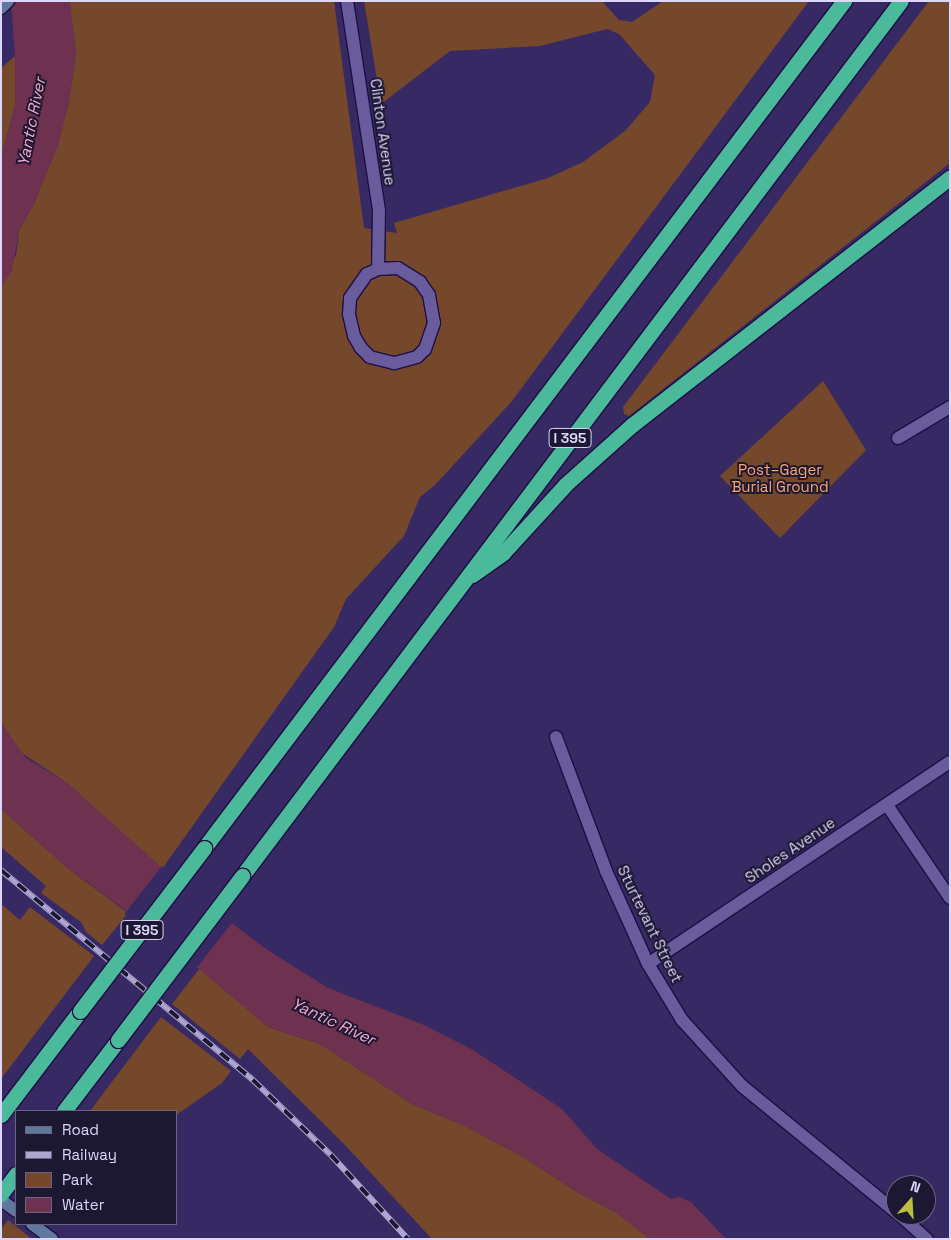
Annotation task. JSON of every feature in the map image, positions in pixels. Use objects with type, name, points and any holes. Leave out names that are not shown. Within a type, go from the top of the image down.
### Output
[{"type":"highway","name":"I 395","points":[[1,1115],[844,1]]},
{"type":"highway","name":"I 395","points":[[65,1110],[901,1]]},
{"type":"highway","points":[[466,578],[503,553],[566,484],[632,425],[950,177]]},
{"type":"highway","points":[[1,1194],[15,1176]]},
{"type":"street","name":"Clinton Avenue","points":[[348,1],[379,211],[378,269]]},
{"type":"street","points":[[398,268],[409,274],[429,295],[433,308],[430,338],[425,349],[406,362],[381,362],[370,357],[358,342],[350,325],[348,314],[354,291],[367,274],[378,269],[398,268]]},
{"type":"street","points":[[898,438],[950,407]]},
{"type":"street","name":"Sturtevant Street","points":[[556,737],[606,871],[648,964],[682,1020],[742,1086],[886,1204]]},
{"type":"street","name":"Sholes Avenue","points":[[648,964],[950,762]]},
{"type":"street","points":[[887,805],[950,898]]},
{"type":"street","points":[[1,1200],[15,1210]]},
{"type":"street","points":[[33,1225],[52,1239]]},
{"type":"street","points":[[911,1225],[927,1239]]},
{"type":"green space","points":[[69,1],[334,1],[364,228],[397,233],[394,223],[548,178],[583,162],[625,131],[650,102],[655,75],[619,34],[607,29],[540,46],[450,51],[381,104],[364,1],[602,1],[619,20],[632,22],[663,1],[809,1],[512,401],[435,485],[420,497],[404,536],[346,599],[334,627],[162,869],[66,782],[20,752],[1,722],[1,287],[16,255],[19,230],[35,202],[68,107],[76,53]]},
{"type":"green space","points":[[929,1],[950,1],[950,163],[629,416],[624,414],[623,407]]},
{"type":"green space","points":[[15,56],[15,106],[1,158],[1,68]]},
{"type":"green space","name":"Post–Gager Burial Ground","points":[[823,381],[866,450],[780,538],[720,476]]},
{"type":"green space","points":[[1,809],[70,870],[128,913],[102,945],[86,932],[81,922],[41,893],[46,886],[1,847]]},
{"type":"green space","points":[[1,904],[20,920],[30,907],[94,956],[1,1079]]},
{"type":"green space","points":[[200,968],[268,1027],[320,1044],[412,1104],[465,1126],[523,1157],[577,1192],[615,1212],[650,1239],[432,1239],[343,1143],[248,1049],[240,1059],[172,1004]]},
{"type":"green space","points":[[161,1017],[231,1071],[222,1083],[178,1114],[178,1110],[91,1110]]},
{"type":"green space","points":[[8,1220],[32,1239],[1,1239],[1,1229]]},
{"type":"water","name":"Yantic River","points":[[11,1],[70,1],[76,53],[68,107],[58,146],[35,202],[19,230],[12,271],[1,287],[1,158],[15,106],[15,56]]},
{"type":"water","name":"Yantic River","points":[[1,723],[26,758],[66,782],[185,888],[266,949],[328,988],[424,1025],[473,1050],[562,1109],[597,1149],[671,1199],[679,1197],[691,1202],[726,1239],[650,1239],[615,1212],[577,1192],[523,1157],[465,1126],[412,1104],[320,1044],[268,1027],[150,928],[70,870],[2,810]]},
{"type":"pier","points":[[162,866],[233,921],[195,969],[124,914]]},
{"type":"railway","points":[[1,870],[253,1080],[331,1155],[408,1239]]}]
